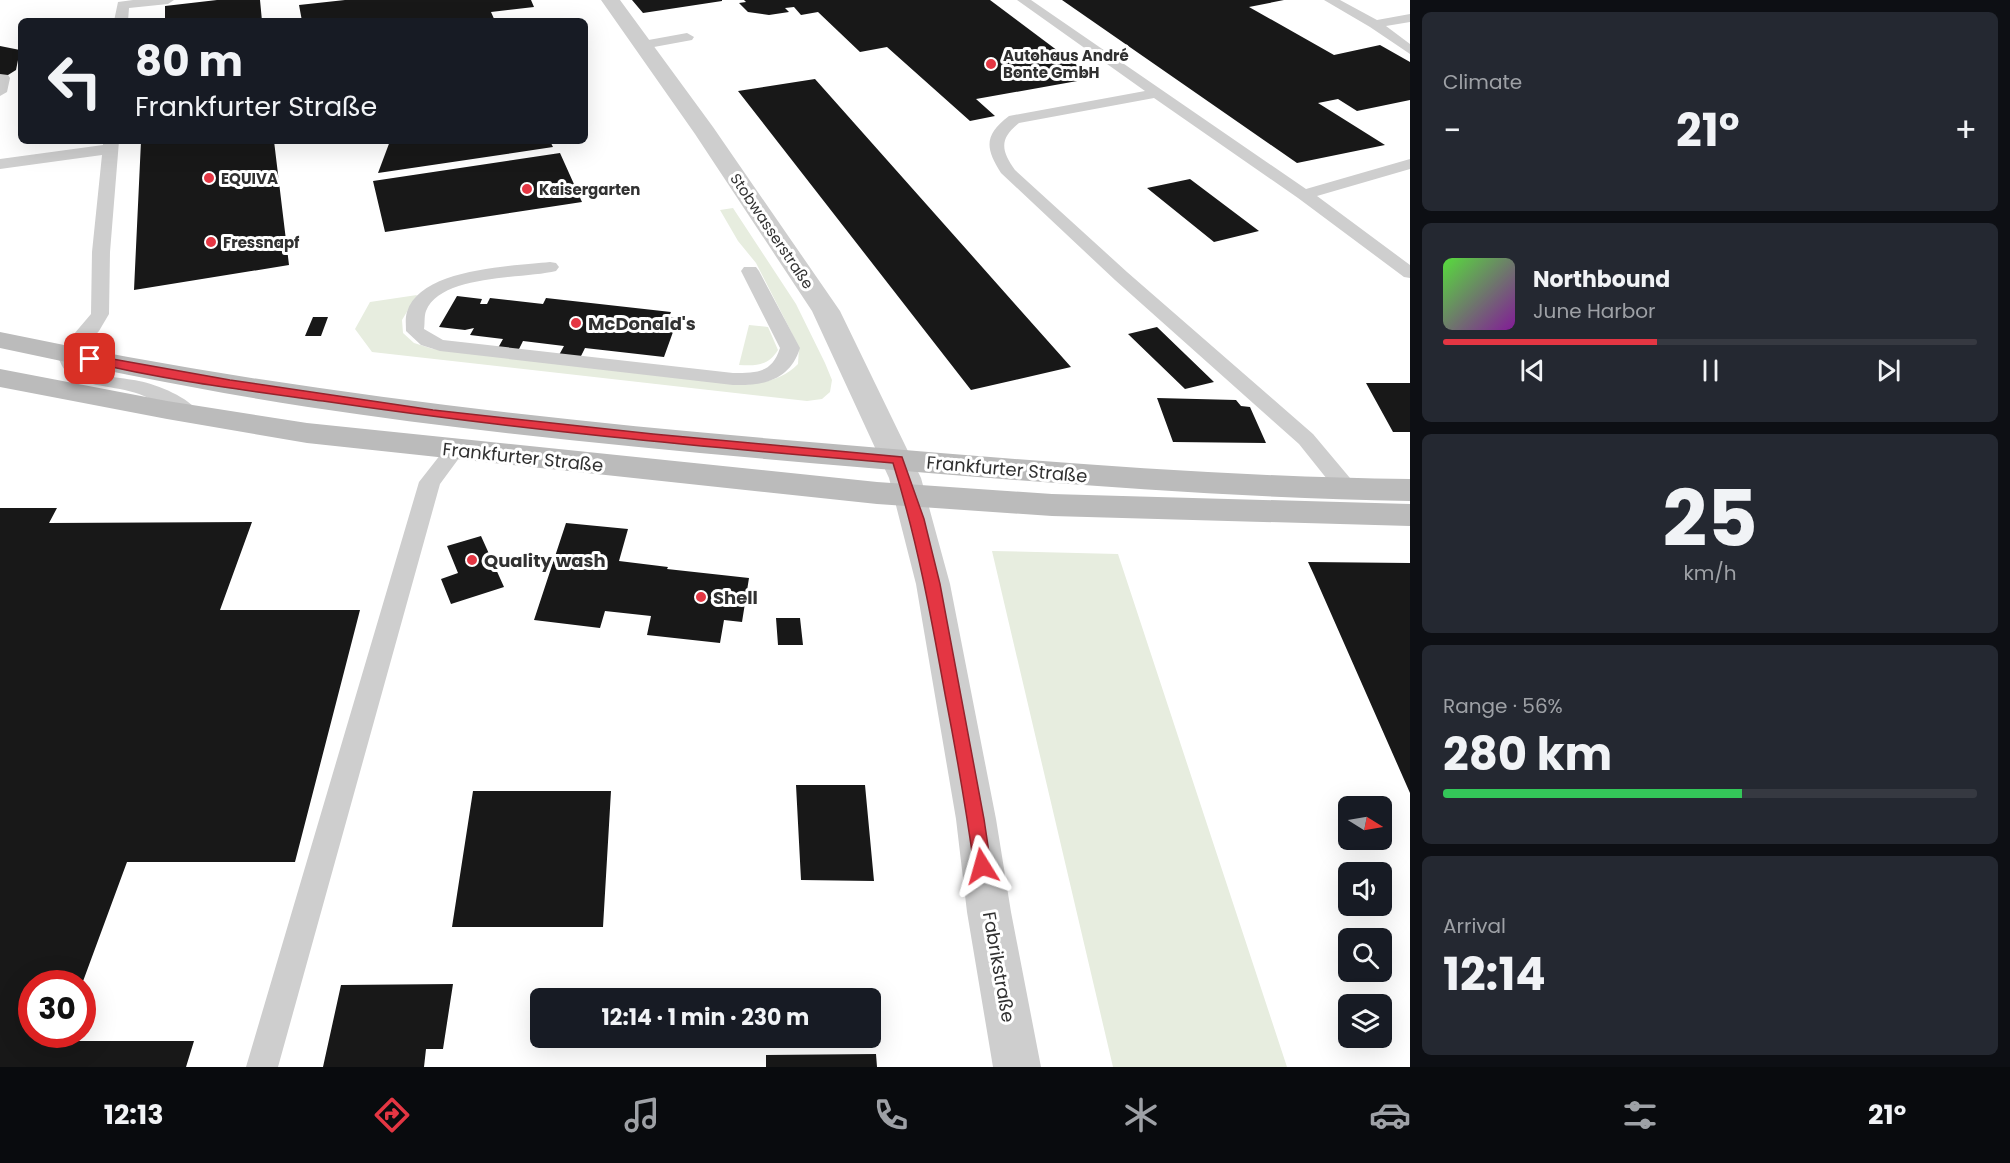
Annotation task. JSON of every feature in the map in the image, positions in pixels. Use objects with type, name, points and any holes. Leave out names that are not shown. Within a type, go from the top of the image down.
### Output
[{"type":"main road","name":"Frankfurter Straße","points":[[0,340],[230,384],[433,414],[653,438],[904,478],[1052,505],[1410,515]]},
{"type":"main road","name":"Frankfurter Straße","points":[[0,378],[190,414],[307,433],[455,450],[904,478],[1167,482],[1410,490]]},
{"type":"street","name":"Stobwasserstraße","points":[[610,0],[705,132],[826,311],[904,478]]},
{"type":"street","name":"Fabrikstraße","points":[[904,478],[933,584],[976,819],[989,912],[1017,1067]]},
{"type":"lane","points":[[122,18],[123,5],[168,0]]},
{"type":"lane","points":[[1023,0],[1304,195],[1410,273]]},
{"type":"lane","points":[[1330,0],[1375,24],[1410,50]]},
{"type":"lane","points":[[1375,24],[1410,18]]},
{"type":"lane","points":[[642,45],[687,37]]},
{"type":"lane","points":[[1157,93],[1014,119],[1003,127],[996,140],[996,155],[1009,174],[1095,253],[1306,439],[1347,489]]},
{"type":"lane","points":[[0,164],[110,145],[101,252],[100,314],[92,327],[67,354],[73,368],[91,378],[140,387],[170,400],[190,414]]},
{"type":"lane","points":[[1304,195],[1410,164]]},
{"type":"lane","points":[[550,267],[457,279],[440,286],[420,307],[413,322],[415,331],[428,341],[440,345],[721,378],[758,380],[779,371],[788,359],[790,348],[750,271]]},
{"type":"lane","points":[[262,1067],[430,482],[455,450]]},
{"type":"shaded area","points":[[733,208],[796,304],[825,363],[832,380],[830,392],[822,399],[807,401],[372,352],[355,329],[370,302],[417,295],[402,320],[403,333],[414,343],[433,349],[744,385],[773,379],[786,374],[798,364],[799,347],[756,263],[738,241],[720,210]]},
{"type":"shaded area","points":[[749,325],[768,327],[778,350],[770,359],[761,364],[739,365]]},
{"type":"shaded area","points":[[992,551],[1118,554],[1287,1067],[1113,1067]]},
{"type":"building","points":[[217,0],[260,0],[262,18],[165,18],[165,6]]},
{"type":"building","points":[[345,0],[531,0],[534,7],[491,12],[494,18],[301,18],[299,5]]},
{"type":"building","points":[[632,0],[722,0],[722,1],[643,13]]},
{"type":"building","points":[[744,0],[990,0],[1094,78],[976,99],[995,116],[970,121],[887,47],[860,52],[818,12],[801,15],[794,7],[785,8],[789,12],[769,15],[748,12],[739,3],[746,2]]},
{"type":"building","points":[[1062,0],[1284,0],[1249,7],[1334,55],[1380,45],[1410,62],[1410,100],[1357,111],[1338,99],[1318,103],[1385,145],[1297,163]]},
{"type":"building","points":[[0,46],[18,50],[16,70],[0,80]]},
{"type":"building","points":[[815,79],[1071,367],[971,390],[738,91]]},
{"type":"building","points":[[141,144],[274,144],[289,265],[134,290]]},
{"type":"building","points":[[389,144],[552,144],[553,147],[378,173]]},
{"type":"building","points":[[560,153],[582,202],[385,232],[373,181]]},
{"type":"building","points":[[1190,179],[1259,231],[1214,242],[1147,188]]},
{"type":"building","name":"McDonald's","points":[[457,296],[482,299],[480,304],[487,304],[490,298],[543,304],[546,298],[671,312],[669,317],[678,318],[664,357],[585,348],[580,358],[559,355],[564,346],[523,341],[518,351],[498,348],[503,339],[470,335],[474,328],[465,330],[439,327]]},
{"type":"building","points":[[313,317],[328,317],[321,336],[305,336]]},
{"type":"building","points":[[1157,327],[1214,382],[1185,389],[1128,334]]},
{"type":"building","points":[[1366,383],[1410,383],[1410,432],[1393,432]]},
{"type":"building","points":[[1157,398],[1236,400],[1241,406],[1250,407],[1266,443],[1173,442]]},
{"type":"building","points":[[0,508],[57,508],[49,523],[252,522],[220,610],[360,610],[295,862],[127,862],[87,970],[18,970],[18,1048],[96,1048],[96,1041],[194,1041],[186,1067],[0,1067]]},
{"type":"building","points":[[566,523],[628,529],[619,561],[749,578],[742,622],[724,620],[720,643],[647,635],[651,616],[605,611],[600,628],[534,620]]},
{"type":"building","name":"Quality wash","points":[[481,536],[504,587],[451,604],[441,579],[458,573],[447,546]]},
{"type":"building","points":[[1308,562],[1410,563],[1410,793],[1314,575]]},
{"type":"building","points":[[776,618],[800,618],[803,645],[778,645]]},
{"type":"building","points":[[796,785],[865,785],[874,881],[801,880]]},
{"type":"building","points":[[473,791],[611,791],[603,927],[452,927]]},
{"type":"building","points":[[453,984],[443,1049],[426,1049],[424,1067],[323,1067],[341,985]]},
{"type":"building","points":[[876,1054],[877,1067],[766,1067],[766,1055]]},
{"type":"place","name":"Autohaus André Bonte GmbH","points":[[991,64]]},
{"type":"place","name":"EQUIVA","points":[[209,178]]},
{"type":"place","name":"Kaisergarten","points":[[527,189]]},
{"type":"place","name":"Fressnapf","points":[[211,242]]},
{"type":"place","name":"McDonald's","points":[[576,323]]},
{"type":"place","name":"Quality wash","points":[[472,560]]},
{"type":"place","name":"Shell","points":[[701,597]]},
{"type":"route","points":[[90,359],[230,384],[433,414],[653,438],[898,460],[917,519],[933,584],[976,819],[982,866]]}]
